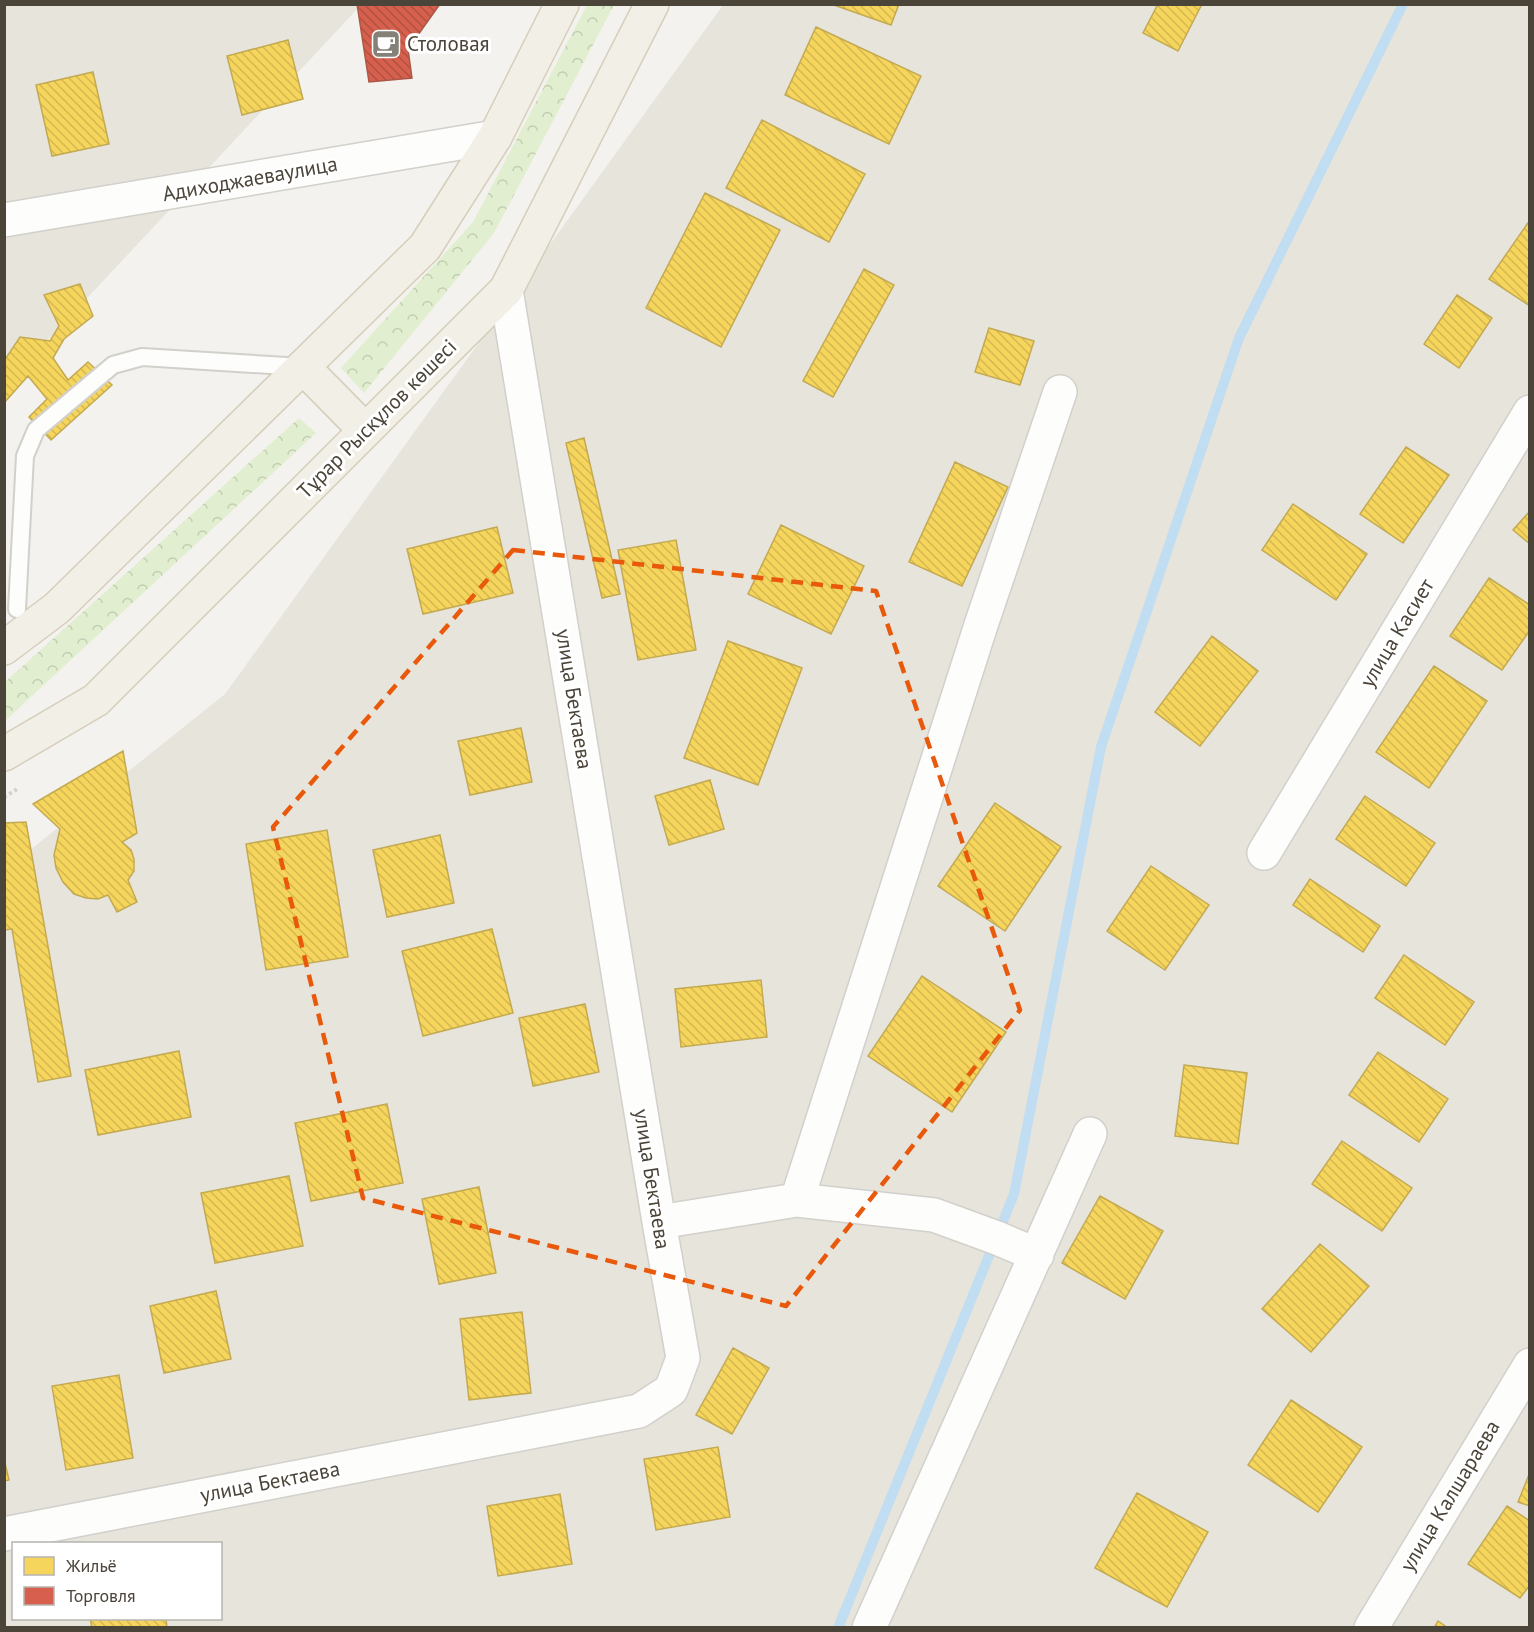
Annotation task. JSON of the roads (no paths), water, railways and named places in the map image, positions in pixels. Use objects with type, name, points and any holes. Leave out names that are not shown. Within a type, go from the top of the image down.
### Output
[{"type":"main road","points":[[4,648],[57,608],[425,247],[495,137],[562,4]]},
{"type":"main road","name":"Тұрар Рыскұлов көшесі","points":[[4,753],[96,700],[506,290],[652,4]]},
{"type":"main road","points":[[303,367],[365,430]]},
{"type":"street","name":"Адиходжаеваулица","points":[[4,220],[495,137]]},
{"type":"street","name":"улица Бектаева","points":[[4,1534],[639,1411],[671,1390],[683,1358],[506,290]]},
{"type":"street","points":[[797,1200],[981,625],[1060,392]]},
{"type":"street","name":"улица Касиет","points":[[1264,853],[1530,412]]},
{"type":"street","points":[[869,1628],[1090,1134]]},
{"type":"street","points":[[659,1222],[797,1200],[934,1215],[1037,1255]]},
{"type":"street","name":"улица Калшараева","points":[[1371,1628],[1530,1365]]},
{"type":"lane","points":[[57,608],[11,609],[25,456],[36,430],[113,365],[142,357],[303,367]]},
{"type":"waterway","points":[[838,1628],[1014,1194],[1101,747],[1239,338],[1403,4]]},
{"type":"place","name":"Столовая","points":[[386,44]]}]
